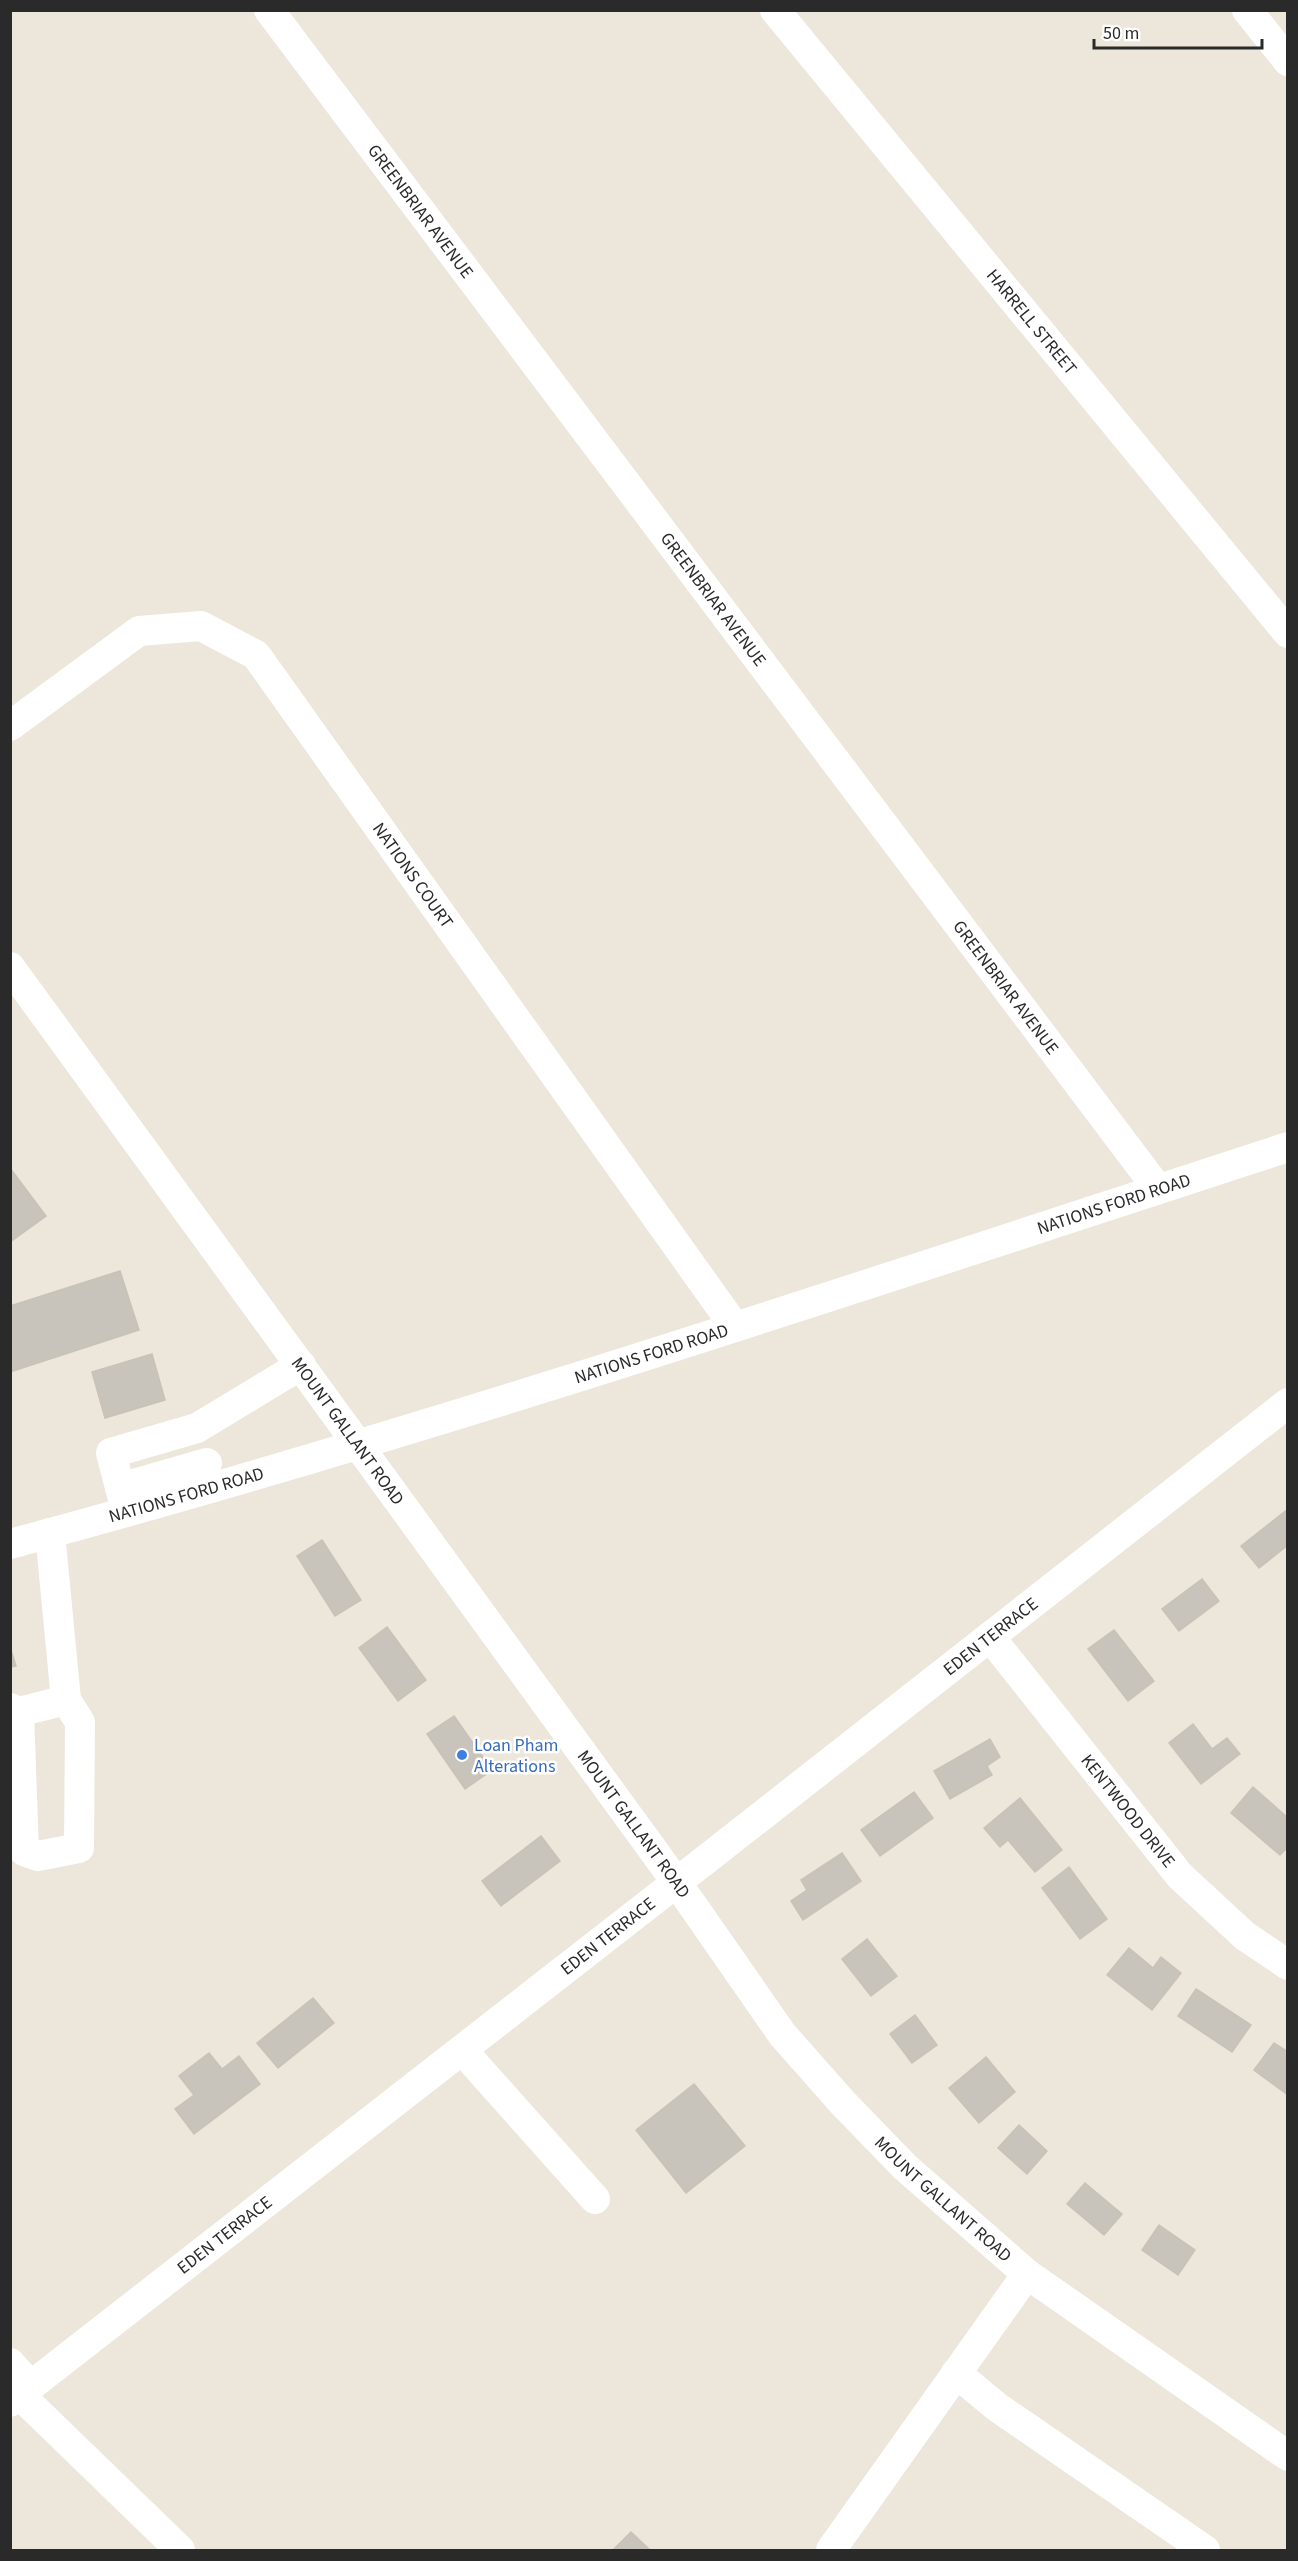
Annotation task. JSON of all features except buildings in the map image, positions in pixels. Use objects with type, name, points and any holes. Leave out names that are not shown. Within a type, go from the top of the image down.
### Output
[{"type":"street","name":"GREENBRIAR AVENUE","points":[[268,10],[1158,1189]]},
{"type":"street","name":"HARRELL STREET","points":[[775,10],[1287,633]]},
{"type":"street","points":[[1247,10],[1287,61]]},
{"type":"street","name":"NATIONS COURT","points":[[10,726],[139,631],[201,626],[256,656],[735,1327]]},
{"type":"street","name":"MOUNT GALLANT ROAD","points":[[10,967],[676,1883],[782,2034],[904,2167],[1027,2274],[1287,2456]]},
{"type":"street","name":"NATIONS FORD ROAD","points":[[10,1544],[50,1533],[123,1500],[211,1475],[359,1445],[735,1327],[1287,1147]]},
{"type":"street","points":[[123,1500],[111,1453],[197,1428],[301,1365]]},
{"type":"street","name":"EDEN TERRACE","points":[[20,2394],[1287,1403]]},
{"type":"street","points":[[197,1428],[211,1475]]},
{"type":"street","points":[[50,1533],[66,1700],[80,1722],[79,1848],[38,1856],[24,1851],[15,1710],[66,1700]]},
{"type":"street","name":"KENTWOOD DRIVE","points":[[990,1637],[1180,1876],[1245,1936],[1287,1965]]},
{"type":"street","points":[[462,2050],[595,2199]]},
{"type":"street","points":[[831,2550],[1027,2274]]},
{"type":"street","points":[[10,2363],[20,2394],[180,2550]]},
{"type":"street","points":[[956,2373],[997,2407],[1205,2550]]},
{"type":"place","name":"Loan Pham Alterations","points":[[462,1755]]}]
